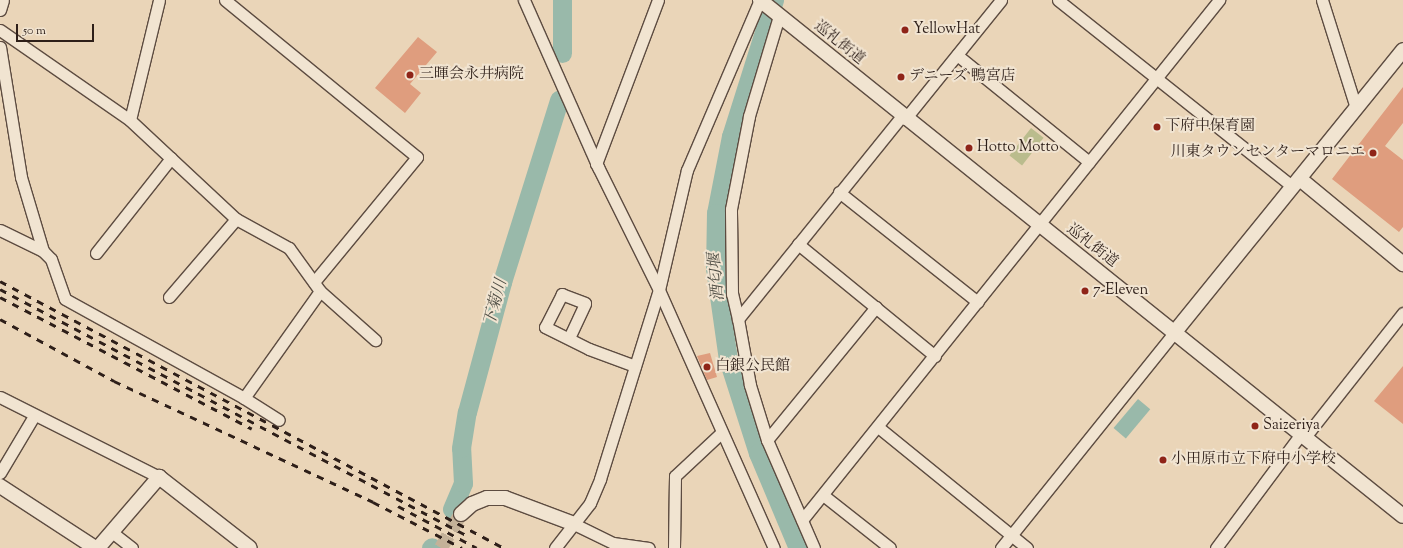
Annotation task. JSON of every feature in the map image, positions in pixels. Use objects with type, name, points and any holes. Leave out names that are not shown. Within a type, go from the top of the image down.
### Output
[{"type":"street","points":[[0,10],[3,0]]},
{"type":"street","points":[[130,120],[159,0]]},
{"type":"street","points":[[225,0],[417,157],[317,287],[244,398]]},
{"type":"street","points":[[524,0],[596,164],[659,290],[721,433],[774,548]]},
{"type":"street","points":[[596,164],[658,0]]},
{"type":"street","points":[[555,548],[590,503],[600,479],[659,290],[687,170],[760,0]]},
{"type":"street","name":"巡礼街道","points":[[760,0],[903,117],[1403,516]]},
{"type":"street","points":[[738,319],[840,192],[957,55],[1001,0]]},
{"type":"street","points":[[1058,0],[1156,78],[1403,264]]},
{"type":"street","points":[[802,520],[1219,0]]},
{"type":"street","points":[[1322,0],[1356,108]]},
{"type":"street","points":[[779,16],[748,116],[731,208],[732,294],[750,385],[767,440],[814,548]]},
{"type":"street","points":[[0,30],[130,120],[236,219],[289,248],[317,287],[375,340]]},
{"type":"street","points":[[0,47],[21,177],[43,251]]},
{"type":"street","points":[[1001,548],[1403,50]]},
{"type":"street","points":[[957,55],[1089,162]]},
{"type":"street","points":[[96,253],[171,158]]},
{"type":"street","points":[[840,192],[978,302]]},
{"type":"street","points":[[169,297],[236,219]]},
{"type":"street","points":[[0,230],[43,251],[51,259],[65,299],[244,398],[279,420]]},
{"type":"street","points":[[798,244],[935,356]]},
{"type":"street","points":[[767,440],[876,307]]},
{"type":"street","points":[[1216,548],[1303,436],[1403,313]]},
{"type":"street","points":[[568,338],[635,366]]},
{"type":"street","points":[[0,397],[34,416],[159,477],[250,548]]},
{"type":"street","points":[[0,473],[34,416]]},
{"type":"street","points":[[878,426],[1027,548]]},
{"type":"street","points":[[674,548],[675,476],[721,433]]},
{"type":"street","points":[[98,548],[113,533],[159,477]]},
{"type":"street","points":[[0,486],[94,548]]},
{"type":"street","points":[[823,495],[890,548]]},
{"type":"street","points":[[461,514],[472,504],[487,498],[505,498],[574,524],[613,543],[649,548]]},
{"type":"street","points":[[113,533],[132,548]]},
{"type":"green space","points":[[1031,128],[1044,138],[1022,165],[1009,156]]},
{"type":"shaded area","points":[[1138,399],[1150,409],[1126,438],[1114,428]]},
{"type":"building","name":"三暉会永井病院","points":[[418,37],[437,52],[410,84],[421,93],[405,113],[375,88]]},
{"type":"building","name":"川東タウンセンターマロニエ","points":[[1403,87],[1403,123],[1385,146],[1403,160],[1403,227],[1399,232],[1332,179]]},
{"type":"building","name":"白銀公民館","points":[[710,353],[717,377],[707,380],[697,356]]},
{"type":"building","points":[[1403,366],[1403,424],[1374,401]]},
{"type":"waterway","name":"下菊川","points":[[562,0],[562,53]]},
{"type":"waterway","name":"酒匂堰","points":[[774,0],[731,136],[716,213],[715,268],[728,359],[758,453],[798,548]]},
{"type":"waterway","name":"下菊川","points":[[452,509],[463,483],[461,448],[467,412],[502,282],[559,100]]},
{"type":"tunnel","points":[[441,548],[461,514]]},
{"type":"railway","points":[[0,281],[504,548]]},
{"type":"railway","points":[[0,289],[466,535]]},
{"type":"railway","points":[[0,297],[252,429]]},
{"type":"railway","points":[[0,319],[114,381],[373,502],[462,548]]},
{"type":"railway","points":[[398,506],[477,548]]},
{"type":"place","name":"YellowHat","points":[[905,30]]},
{"type":"place","name":"三暉会永井病院","points":[[410,75]]},
{"type":"place","name":"デニーズ 鴨宮店","points":[[901,77]]},
{"type":"place","name":"下府中保育園","points":[[1157,127]]},
{"type":"place","name":"Hotto Motto","points":[[969,148]]},
{"type":"place","name":"川東タウンセンターマロニエ","points":[[1373,153]]},
{"type":"place","name":"7-Eleven","points":[[1085,291]]},
{"type":"place","name":"白銀公民館","points":[[707,367]]},
{"type":"place","name":"Saizeriya","points":[[1255,426]]},
{"type":"place","name":"小田原市立下府中小学校","points":[[1163,460]]}]
